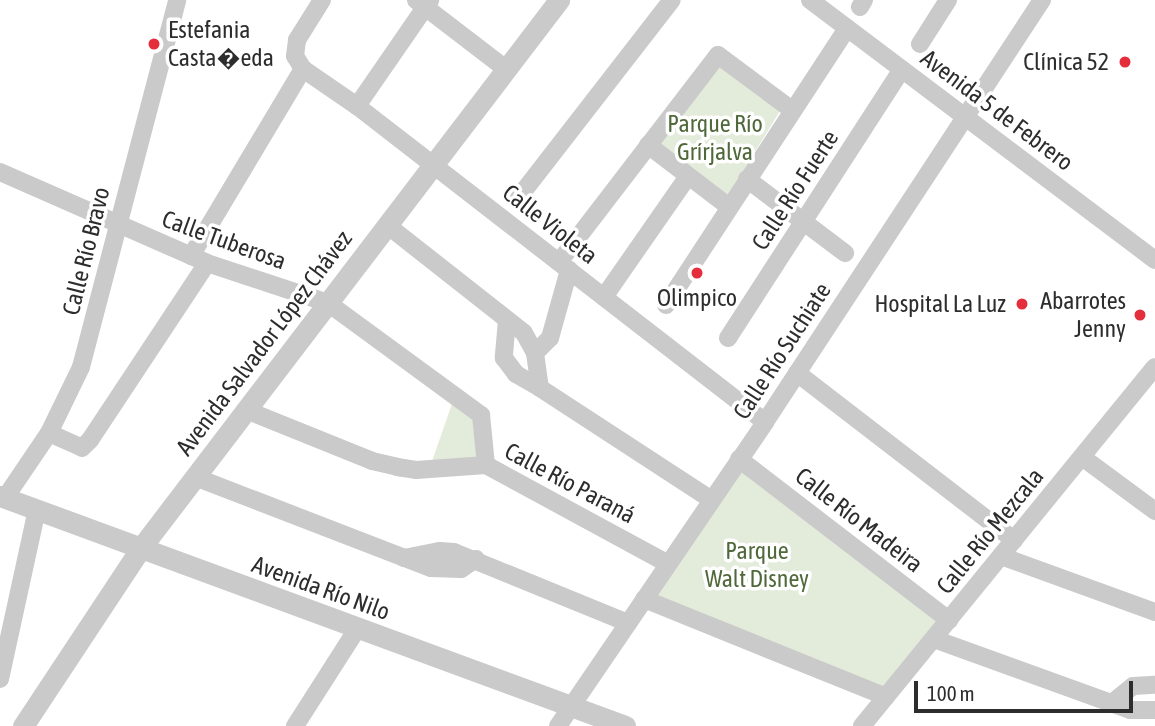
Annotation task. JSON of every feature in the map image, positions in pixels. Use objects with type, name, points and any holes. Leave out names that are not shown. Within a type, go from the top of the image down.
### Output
[{"type":"street","name":"Calle Río Bravo","points":[[3,497],[49,433],[81,367],[177,0]]},
{"type":"street","points":[[49,433],[82,448],[90,440],[199,259],[303,69],[295,56],[297,40],[322,0]]},
{"type":"street","name":"Avenida Salvador López Chávez","points":[[23,726],[140,549],[559,0]]},
{"type":"street","points":[[519,197],[671,0]]},
{"type":"street","name":"Avenida 5 de Febrero","points":[[810,0],[1155,260]]},
{"type":"street","points":[[920,44],[948,0]]},
{"type":"street","name":"Calle Río Suchiate","points":[[558,726],[765,422],[1042,0]]},
{"type":"street","points":[[357,106],[423,2],[506,69]]},
{"type":"street","points":[[666,305],[847,28]]},
{"type":"street","points":[[535,353],[550,338],[564,266],[648,145],[718,55],[792,110]]},
{"type":"street","name":"Calle Violeta","points":[[303,69],[357,106],[765,422]]},
{"type":"street","name":"Calle Río Fuerte","points":[[728,338],[902,69]]},
{"type":"street","points":[[648,145],[729,207]]},
{"type":"street","name":"Calle Tuberosa","points":[[0,172],[199,259],[327,303],[481,415],[486,466]]},
{"type":"street","points":[[604,298],[688,176]]},
{"type":"street","points":[[747,179],[845,253]]},
{"type":"street","points":[[387,225],[524,333],[535,353],[540,388]]},
{"type":"street","points":[[507,320],[503,358],[516,374],[712,500]]},
{"type":"street","name":"Calle Río Mezcala","points":[[864,726],[1082,457],[1149,388],[1155,367]]},
{"type":"street","points":[[797,373],[1014,540]]},
{"type":"street","name":"Calle Río Paraná","points":[[246,410],[372,461],[397,467],[416,470],[486,466],[668,564]]},
{"type":"street","points":[[1082,457],[1155,511]]},
{"type":"street","name":"Calle Río Madeira","points":[[739,459],[948,620]]},
{"type":"street","points":[[195,477],[404,558],[447,571],[461,569],[476,559],[628,623]]},
{"type":"street","name":"Avenida Río Nilo","points":[[3,497],[625,726]]},
{"type":"street","points":[[0,679],[37,510]]},
{"type":"street","points":[[1001,556],[1155,612]]},
{"type":"street","points":[[644,599],[886,697]]},
{"type":"street","points":[[295,726],[358,629]]},
{"type":"street","points":[[933,639],[1130,710],[1155,710]]},
{"type":"street","points":[[1112,703],[1133,686],[1155,685]]},
{"type":"green space","name":"Parque Río Grírjalva","points":[[719,65],[780,111],[725,200],[656,146]]},
{"type":"green space","points":[[454,398],[480,416],[484,464],[430,467]]},
{"type":"green space","name":"Parque Walt Disney","points":[[739,459],[949,620],[886,697],[644,599]]},
{"type":"place","name":"Estefania Casta�eda","points":[[154,44]]},
{"type":"place","name":"Clínica 52","points":[[1125,62]]},
{"type":"place","name":"Olimpico","points":[[697,273]]},
{"type":"place","name":"Hospital La Luz","points":[[1022,304]]},
{"type":"place","name":"Abarrotes Jenny","points":[[1140,315]]}]
